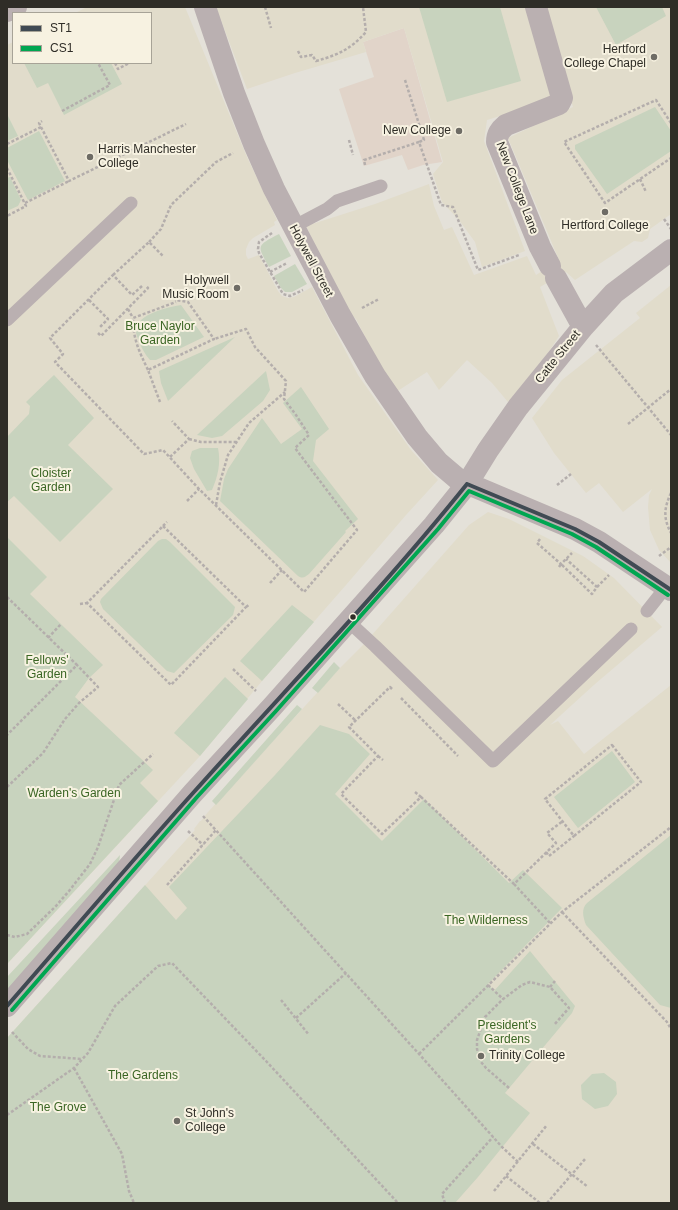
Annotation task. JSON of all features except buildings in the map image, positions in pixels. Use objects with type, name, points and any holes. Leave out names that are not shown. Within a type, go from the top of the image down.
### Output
[{"type":"street","points":[[7,11],[16,7]]},
{"type":"street","name":"Holywell Street","points":[[205,7],[234,93],[274,189],[284,229],[340,315],[375,376],[417,437],[450,473],[467,484],[575,529],[612,550],[669,589]]},
{"type":"street","name":"New College Lane","points":[[536,7],[562,98],[559,104],[506,125],[501,129],[497,136],[497,142],[540,247],[583,327]]},
{"type":"street","name":"Catte Street","points":[[7,1006],[193,793],[349,622],[434,526],[467,484],[488,450],[518,407],[583,327],[614,293],[671,250]]},
{"type":"lane","points":[[284,229],[327,209],[337,201],[380,186]]},
{"type":"lane","points":[[7,320],[131,203]]},
{"type":"lane","points":[[647,611],[669,589]]},
{"type":"lane","points":[[349,622],[493,761],[631,629]]},
{"type":"path","points":[[265,7],[271,28]]},
{"type":"path","points":[[298,51],[301,57],[312,55],[316,61],[336,56],[357,42],[366,32],[363,7]]},
{"type":"path","points":[[62,111],[110,85],[99,64]]},
{"type":"path","points":[[116,64],[118,68],[127,64]]},
{"type":"path","points":[[365,165],[364,160],[424,140],[405,80]]},
{"type":"path","points":[[671,123],[656,100],[564,142],[604,203],[671,158]]},
{"type":"path","points":[[42,121],[39,123],[69,181]]},
{"type":"path","points":[[7,216],[26,206],[25,203],[186,124]]},
{"type":"path","points":[[7,144],[41,127]]},
{"type":"path","points":[[349,140],[353,155]]},
{"type":"path","points":[[419,142],[441,205],[453,207],[478,270],[540,247]]},
{"type":"path","points":[[148,370],[214,339],[246,329],[255,348],[286,381],[284,399],[310,436],[295,448],[357,530],[304,592],[199,489],[163,450],[144,454],[121,431],[56,362],[63,354],[50,338],[161,229],[171,205],[216,162],[237,152]]},
{"type":"path","points":[[7,168],[25,203]]},
{"type":"path","points":[[640,179],[646,192]]},
{"type":"path","points":[[664,219],[671,229]]},
{"type":"path","points":[[284,229],[259,242],[258,250],[283,294],[290,296],[304,289]]},
{"type":"path","points":[[149,242],[163,256]]},
{"type":"path","points":[[270,272],[278,268]]},
{"type":"path","points":[[113,275],[132,296],[142,286]]},
{"type":"path","points":[[98,333],[101,336],[148,288],[146,286]]},
{"type":"path","points":[[360,310],[379,299]]},
{"type":"path","points":[[88,300],[108,319],[99,328]]},
{"type":"path","points":[[133,318],[182,300],[188,302],[214,339]]},
{"type":"path","points":[[128,309],[133,318],[135,343],[148,370],[160,402]]},
{"type":"path","points":[[601,349],[671,435]]},
{"type":"path","points":[[628,424],[671,389]]},
{"type":"path","points":[[216,505],[220,482],[228,455],[249,423],[285,391]]},
{"type":"path","points":[[172,421],[190,439],[201,442],[236,442]]},
{"type":"path","points":[[170,457],[190,439]]},
{"type":"path","points":[[557,485],[571,474]]},
{"type":"path","points":[[187,501],[199,489]]},
{"type":"path","points":[[671,492],[665,511],[666,524],[671,533]]},
{"type":"path","points":[[80,604],[87,603],[167,522]]},
{"type":"path","points":[[163,526],[246,607]]},
{"type":"path","points":[[537,542],[592,594],[613,571]]},
{"type":"path","points":[[662,554],[671,547]]},
{"type":"path","points":[[559,567],[566,559],[598,587]]},
{"type":"path","points":[[270,583],[282,570]]},
{"type":"path","points":[[7,598],[98,687],[65,719],[43,753],[7,787]]},
{"type":"path","points":[[87,603],[171,684],[250,604]]},
{"type":"path","points":[[48,638],[61,624]]},
{"type":"path","points":[[210,645],[213,649]]},
{"type":"path","points":[[7,735],[77,665]]},
{"type":"path","points":[[233,668],[272,707]]},
{"type":"path","points":[[383,760],[349,727],[390,687],[395,693]]},
{"type":"path","points":[[400,698],[458,756]]},
{"type":"path","points":[[338,704],[356,721]]},
{"type":"path","points":[[546,852],[550,856],[641,782],[612,745],[545,799],[574,836]]},
{"type":"path","points":[[7,935],[15,937],[27,934],[69,891],[90,864],[98,847],[119,785],[153,754]]},
{"type":"path","points":[[378,756],[341,794],[382,834],[420,797]]},
{"type":"path","points":[[415,792],[514,884],[550,923]]},
{"type":"path","points":[[205,817],[493,1137],[518,1162]]},
{"type":"path","points":[[514,884],[556,843],[547,833],[563,821]]},
{"type":"path","points":[[419,1054],[562,912],[671,827]]},
{"type":"path","points":[[167,885],[216,830]]},
{"type":"path","points":[[191,834],[203,845]]},
{"type":"path","points":[[562,912],[667,1022],[671,1029]]},
{"type":"path","points":[[7,1115],[74,1068],[88,1053],[115,1006],[158,966],[172,963],[266,1061],[398,1203]]},
{"type":"path","points":[[296,1018],[346,973]]},
{"type":"path","points":[[509,1088],[486,1068],[481,1062],[476,1049],[477,1040],[485,1017],[497,1003],[522,985],[530,982],[550,987],[569,1008],[554,1026]]},
{"type":"path","points":[[550,987],[555,982]]},
{"type":"path","points":[[488,985],[503,999]]},
{"type":"path","points":[[280,1000],[309,1035]]},
{"type":"path","points":[[667,1022],[671,1018]]},
{"type":"path","points":[[12,1032],[28,1049],[40,1056],[82,1059]]},
{"type":"path","points":[[74,1068],[122,1154],[129,1191],[134,1203]]},
{"type":"path","points":[[494,1191],[547,1125]]},
{"type":"path","points":[[445,1203],[442,1194],[493,1137]]},
{"type":"path","points":[[533,1144],[588,1187]]},
{"type":"path","points":[[547,1203],[586,1158]]},
{"type":"path","points":[[506,1176],[540,1203]]},
{"type":"shaded area","points":[[87,7],[185,7],[247,157],[277,220],[274,222],[275,225],[249,242],[246,249],[248,259],[259,255],[282,296],[288,298],[294,297],[312,287],[358,375],[411,450],[438,480],[262,681],[200,756],[7,964],[7,45],[12,42],[12,64],[152,64],[152,12],[77,12]]},
{"type":"shaded area","name":"New College","points":[[216,7],[529,7],[555,99],[487,120],[484,141],[525,251],[482,267],[475,242],[459,220],[442,202],[433,174],[443,162],[404,28],[363,42],[366,52],[247,89]]},
{"type":"shaded area","name":"Hertford College","points":[[543,7],[671,7],[671,214],[650,229],[648,238],[642,242],[634,241],[575,280],[566,272],[540,287],[559,336],[546,356],[508,402],[492,383],[467,360],[439,390],[427,372],[396,392],[377,361],[356,319],[348,312],[306,226],[375,204],[429,184],[434,206],[444,230],[452,227],[474,275],[527,256],[536,275],[559,260],[508,138],[573,107]]},
{"type":"shaded area","points":[[404,28],[442,162],[423,165],[408,170],[402,155],[364,166],[339,89],[374,77],[363,42]]},
{"type":"shaded area","points":[[671,285],[671,563],[659,550],[650,530],[648,507],[649,495],[652,489],[623,512],[599,483],[586,493],[554,453],[532,418],[562,380],[640,318],[636,313]]},
{"type":"shaded area","name":"Trinity College","points":[[488,512],[509,519],[583,556],[614,578],[662,627],[595,684],[550,725],[558,721],[584,754],[671,685],[671,1203],[7,1203],[7,1038],[195,830],[194,829],[208,812],[337,671],[363,645],[469,525]]},
{"type":"green space","points":[[419,7],[500,7],[521,81],[447,102]]},
{"type":"green space","points":[[596,7],[662,7],[666,16],[616,45]]},
{"type":"green space","points":[[25,64],[112,64],[122,84],[64,115],[48,83],[37,88]]},
{"type":"green space","points":[[655,107],[671,131],[671,151],[607,194],[575,149],[575,145]]},
{"type":"green space","points":[[7,114],[18,136],[7,141]]},
{"type":"green space","points":[[39,131],[65,181],[28,200],[7,160],[7,148]]},
{"type":"green space","points":[[10,177],[21,200],[18,206],[7,211],[7,178]]},
{"type":"green space","points":[[279,234],[291,256],[269,267],[262,254],[261,247],[266,241]]},
{"type":"green space","points":[[295,264],[307,284],[292,292],[285,292],[274,276]]},
{"type":"green space","name":"Bruce Naylor Garden","points":[[181,305],[204,337],[156,360],[150,360],[142,349],[137,335],[136,331],[138,324],[142,319],[154,312]]},
{"type":"green space","name":"Bruce Naylor Garden","points":[[235,337],[168,401],[161,383],[159,371]]},
{"type":"green space","points":[[266,371],[270,390],[263,401],[222,436],[212,438],[197,435]]},
{"type":"green space","name":"Cloister Garden","points":[[54,375],[94,418],[68,445],[113,489],[60,542],[14,496],[7,502],[7,437],[29,414],[30,406],[26,402]]},
{"type":"green space","points":[[301,387],[329,429],[316,440],[313,461],[358,519],[345,531],[346,532],[305,577],[298,576],[220,501],[224,479],[228,469],[262,418],[281,444],[302,429],[283,403]]},
{"type":"green space","points":[[200,448],[218,448],[218,469],[212,490],[207,491],[194,469],[190,458],[192,451]]},
{"type":"green space","name":"Warden's Garden","points":[[7,537],[47,577],[30,594],[103,665],[89,678],[75,697],[153,770],[140,783],[158,801],[7,964]]},
{"type":"green space","points":[[166,539],[170,542],[235,607],[233,615],[174,673],[167,671],[103,609],[100,602],[101,599],[158,541]]},
{"type":"green space","points":[[292,605],[314,622],[262,681],[240,661]]},
{"type":"green space","points":[[334,662],[340,668],[318,693],[312,688]]},
{"type":"green space","points":[[225,677],[248,699],[200,756],[174,733]]},
{"type":"green space","points":[[297,705],[302,709],[216,805],[212,801]]},
{"type":"green space","points":[[320,725],[349,734],[370,754],[335,794],[382,841],[424,799],[509,883],[523,870],[562,908],[488,984],[494,991],[530,951],[575,1006],[572,1013],[505,1093],[530,1113],[455,1203],[7,1203],[7,1038],[145,885],[176,920],[187,908],[169,887]]},
{"type":"green space","points":[[612,751],[635,782],[578,828],[554,797]]},
{"type":"green space","points":[[671,835],[671,1008],[660,1005],[586,925],[583,913],[587,903]]},
{"type":"green space","points":[[120,855],[119,863],[7,994],[7,977]]},
{"type":"green space","points":[[604,1073],[616,1082],[617,1094],[608,1106],[595,1109],[582,1099],[581,1085],[592,1074]]},
{"type":"transit line","name":"ST1","points":[[467,484],[575,529],[599,542],[671,590]]},
{"type":"transit line","name":"ST1","points":[[7,1006],[169,819],[367,602],[467,484]]},
{"type":"transit line","name":"CS1","points":[[12,1010],[197,797],[276,711],[438,529],[469,491],[572,534],[596,547],[668,595]]},
{"type":"place","name":"Hertford College Chapel","points":[[654,57]]},
{"type":"place","name":"New College","points":[[459,131]]},
{"type":"place","name":"Harris Manchester College","points":[[90,157]]},
{"type":"place","name":"Hertford College","points":[[605,212]]},
{"type":"place","name":"Holywell Music Room","points":[[237,288]]},
{"type":"place","name":"Trinity College","points":[[481,1056]]},
{"type":"place","name":"St John's College","points":[[177,1121]]},
{"type":"park label","name":"Fellows' Garden","points":[[47,668]]},
{"type":"park label","name":"The Wilderness","points":[[486,921]]},
{"type":"park label","name":"President's Gardens","points":[[507,1033]]},
{"type":"park label","name":"The Gardens","points":[[143,1076]]},
{"type":"park label","name":"The Grove","points":[[58,1108]]}]
